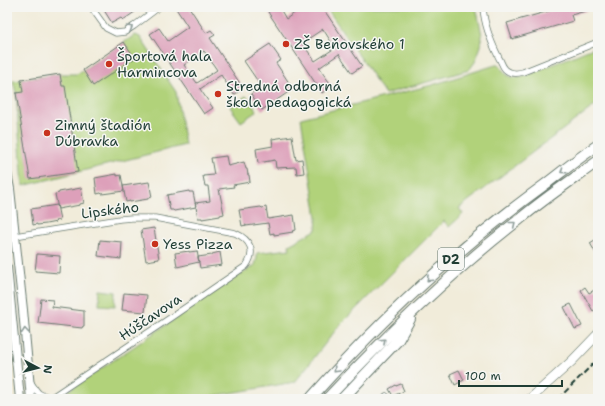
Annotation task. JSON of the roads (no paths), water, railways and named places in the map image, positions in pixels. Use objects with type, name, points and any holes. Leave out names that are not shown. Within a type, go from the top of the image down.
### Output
[{"type":"highway","name":"D2","points":[[310,399],[362,343],[408,297],[513,207],[597,145]]},
{"type":"highway","name":"D2","points":[[327,399],[372,351],[417,307],[483,249],[521,218],[598,161]]},
{"type":"highway","points":[[342,399],[398,340],[417,307]]},
{"type":"main road","points":[[530,399],[572,361],[598,334]]},
{"type":"street","points":[[91,7],[106,28],[116,34],[125,32],[159,7]]},
{"type":"street","points":[[483,7],[489,34],[501,61],[505,69],[516,74],[598,42]]},
{"type":"street","points":[[7,172],[23,310],[31,399]]},
{"type":"street","name":"Lipského","points":[[15,236],[127,218],[147,218],[235,234],[242,236],[250,247]]},
{"type":"street","name":"Húščavova","points":[[51,398],[246,266],[252,254],[250,247]]},
{"type":"street","points":[[7,266],[20,399]]},
{"type":"street","points":[[29,381],[43,396],[51,398]]},
{"type":"railway","points":[[558,399],[598,359]]},
{"type":"place","name":"ZŠ Beňovského 1","points":[[286,44]]},
{"type":"place","name":"Športová hala Harmincova","points":[[109,64]]},
{"type":"place","name":"Stredná odborná škola pedagogická","points":[[218,94]]},
{"type":"place","name":"Zimný štadión Dúbravka","points":[[47,133]]},
{"type":"place","name":"Yess Pizza","points":[[155,244]]}]
